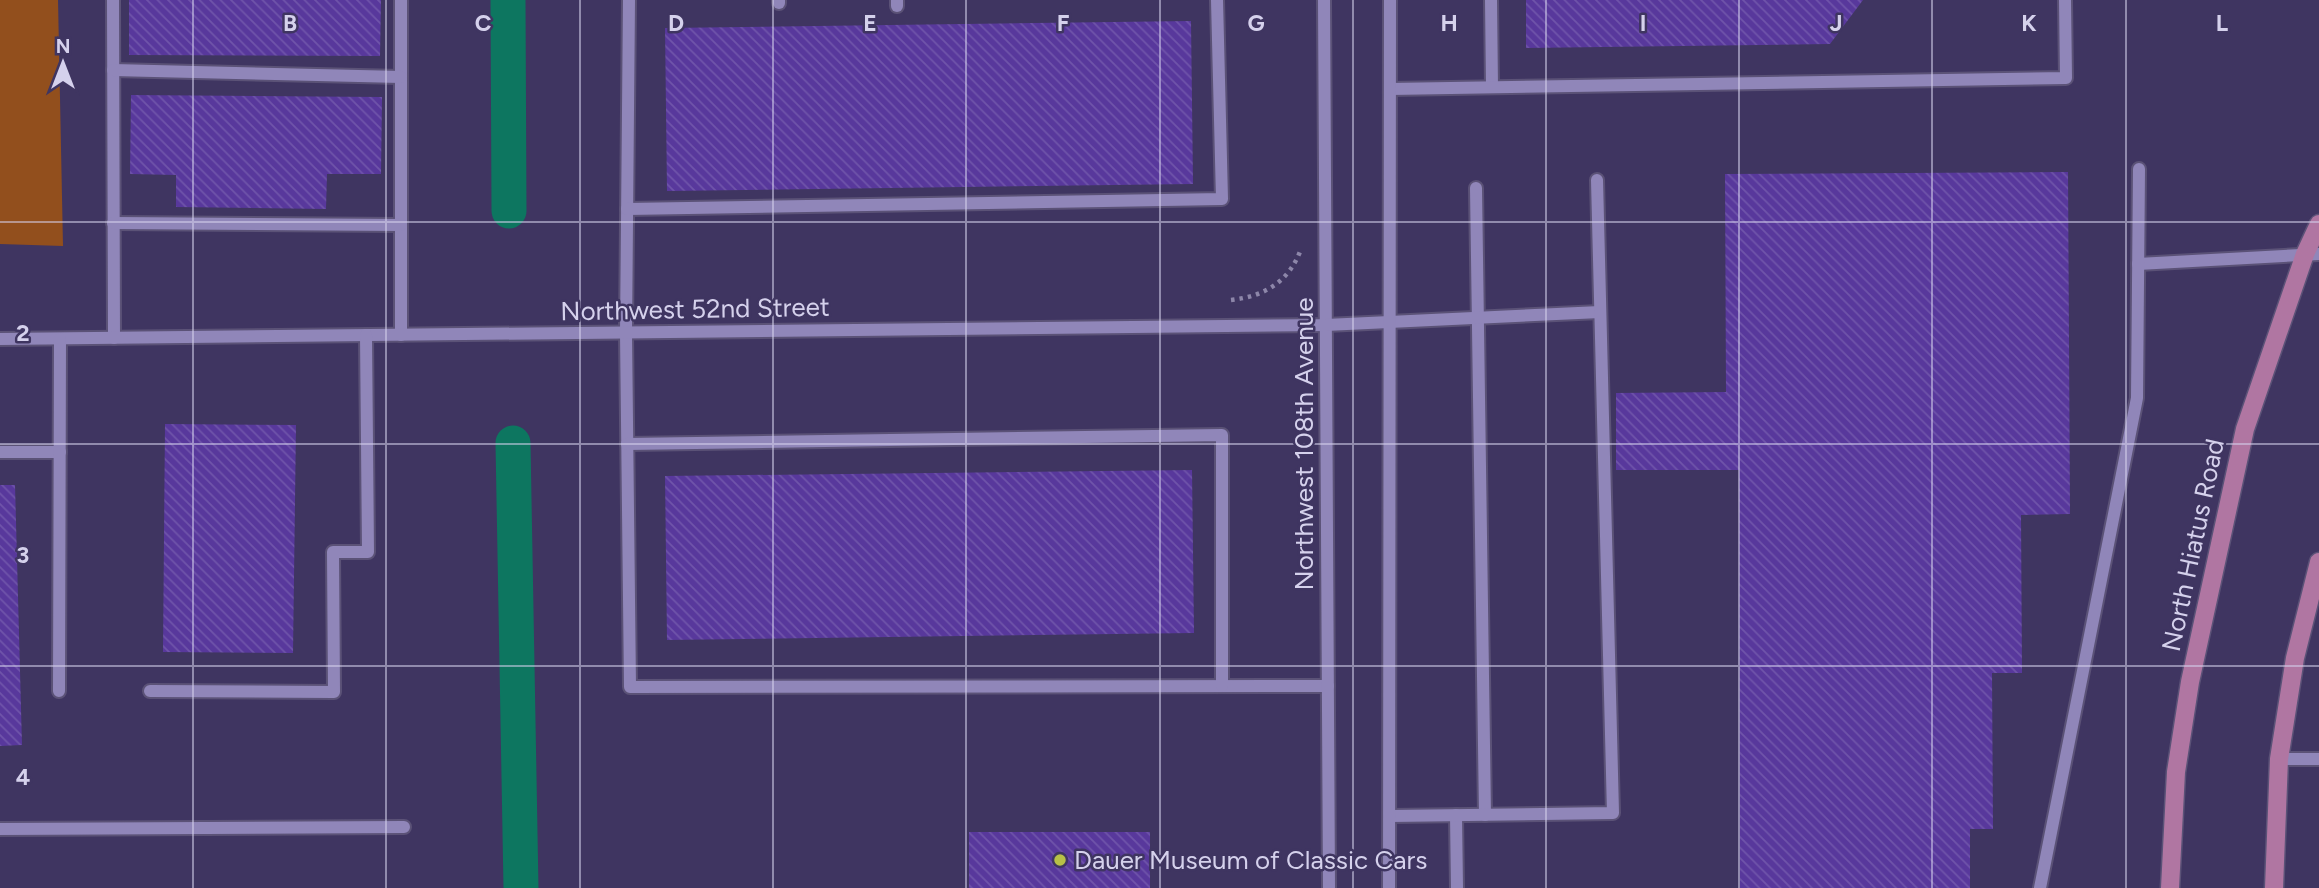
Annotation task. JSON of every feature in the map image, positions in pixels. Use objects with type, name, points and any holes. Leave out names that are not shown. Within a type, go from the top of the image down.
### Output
[{"type":"main road","name":"North Hiatus Road","points":[[2171,888],[2176,772],[2190,682],[2245,429],[2312,254],[2319,224]]},
{"type":"main road","points":[[2274,888],[2279,759],[2295,658],[2319,562]]},
{"type":"street","points":[[113,0],[114,338]]},
{"type":"street","points":[[401,0],[401,335]]},
{"type":"street","points":[[629,0],[626,332],[630,687],[1328,686]]},
{"type":"street","points":[[627,209],[1222,200],[1217,0]]},
{"type":"street","name":"Northwest 108th Avenue","points":[[1324,0],[1329,888]]},
{"type":"street","points":[[1390,0],[1390,888]]},
{"type":"street","points":[[1490,0],[1492,87]]},
{"type":"street","points":[[1390,89],[2066,78],[2065,0]]},
{"type":"street","points":[[113,70],[401,76]]},
{"type":"street","points":[[2040,888],[2137,398],[2139,169]]},
{"type":"street","points":[[1390,816],[1613,813],[1597,180]]},
{"type":"street","points":[[1476,188],[1485,815]]},
{"type":"street","points":[[113,223],[401,225]]},
{"type":"street","points":[[2138,264],[2312,254]]},
{"type":"street","name":"Northwest 52nd Street","points":[[0,339],[1390,324],[1600,312]]},
{"type":"street","points":[[150,691],[334,692],[333,552],[368,552],[366,335]]},
{"type":"street","points":[[59,691],[60,339]]},
{"type":"street","points":[[627,444],[1222,435],[1222,686]]},
{"type":"street","points":[[0,452],[60,452]]},
{"type":"street","points":[[2279,759],[2319,759]]},
{"type":"street","points":[[1456,815],[1457,888]]},
{"type":"street","points":[[0,829],[404,827]]},
{"type":"path","points":[[1221,302],[1246,298],[1273,286],[1291,272],[1301,251],[1303,239]]},
{"type":"shaded area","points":[[0,0],[58,0],[63,246],[0,244]]},
{"type":"building","points":[[129,0],[381,0],[380,56],[129,55]]},
{"type":"building","points":[[1526,0],[1863,0],[1830,44],[1526,48]]},
{"type":"building","points":[[1191,21],[1193,184],[667,191],[665,28]]},
{"type":"building","points":[[131,95],[382,97],[381,174],[327,174],[326,209],[176,207],[176,175],[130,174]]},
{"type":"building","points":[[2068,172],[2070,514],[2021,515],[2022,673],[1992,673],[1993,829],[1970,829],[1970,888],[1740,888],[1739,470],[1616,470],[1616,393],[1726,392],[1725,174]]},
{"type":"building","points":[[165,424],[296,425],[293,653],[163,652]]},
{"type":"building","points":[[1192,470],[1194,633],[667,640],[665,476]]},
{"type":"building","points":[[0,485],[15,485],[22,745],[0,746]]},
{"type":"building","name":"Dauer Museum of Classic Cars","points":[[969,832],[1150,832],[1150,888],[969,888]]},
{"type":"waterway","points":[[508,0],[509,211]]},
{"type":"waterway","points":[[513,443],[521,888]]},
{"type":"place","name":"Dauer Museum of Classic Cars","points":[[1060,860]]}]
